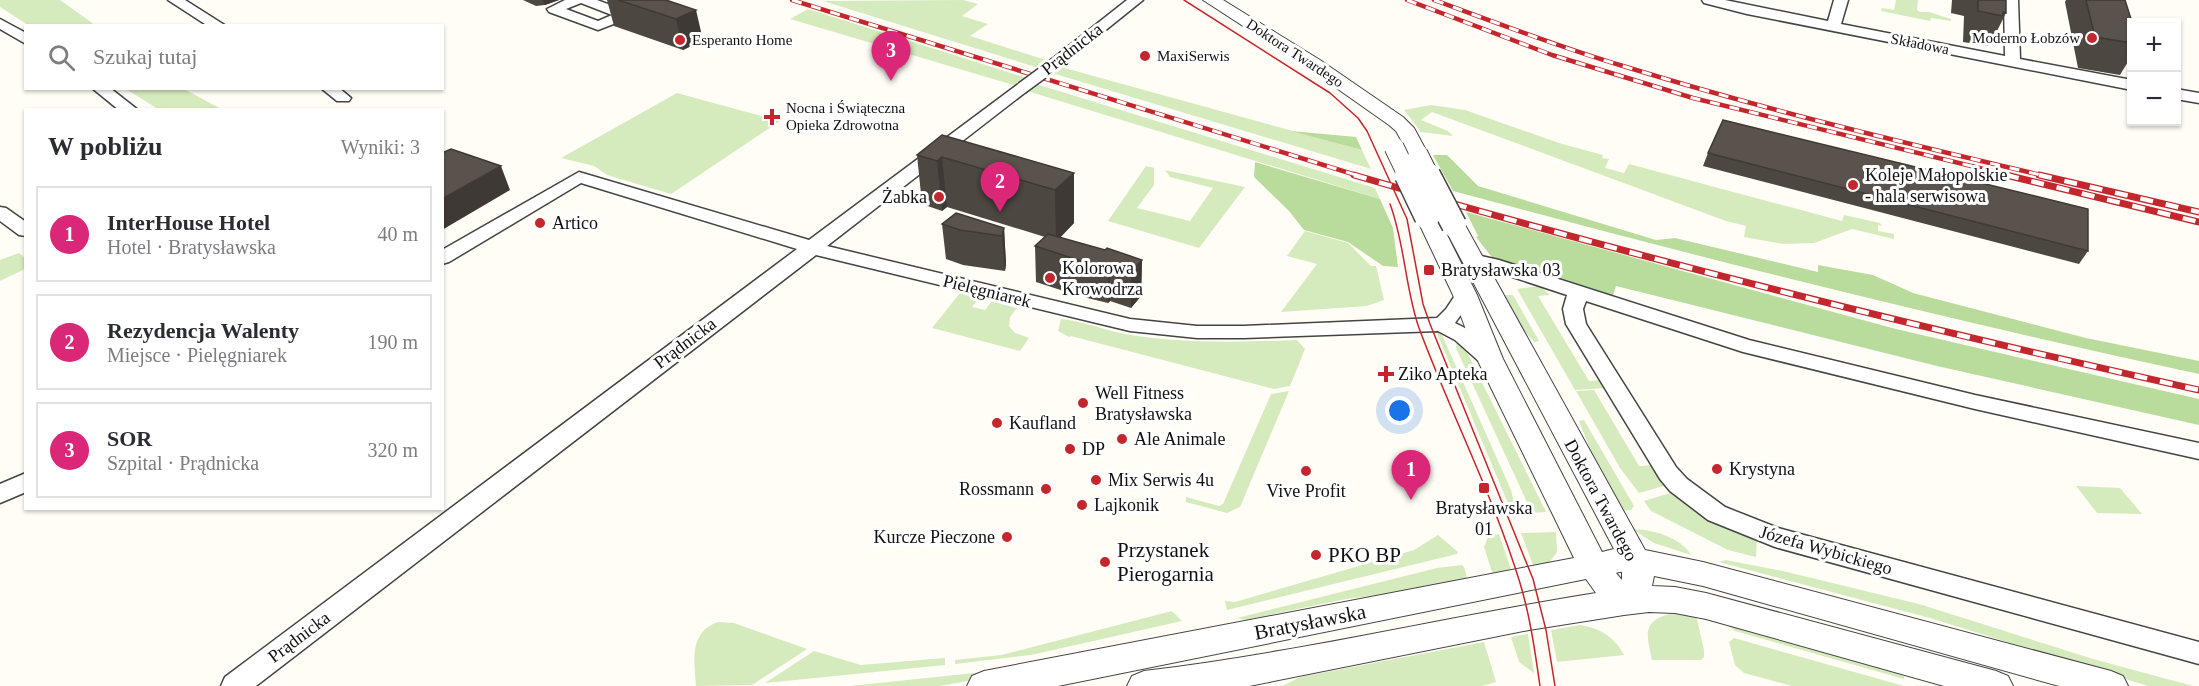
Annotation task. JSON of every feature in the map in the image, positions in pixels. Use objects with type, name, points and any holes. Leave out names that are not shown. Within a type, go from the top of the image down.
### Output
[{"type":"street","points":[[175,0],[216,24]]},
{"type":"street","points":[[578,0],[554,9],[598,26],[624,15],[585,0]]},
{"type":"street","name":"Prądnicka","points":[[235,686],[255,677],[1136,0]]},
{"type":"street","name":"Doktora Twardego","points":[[1211,0],[1314,64],[1377,107],[1404,129],[1472,260],[1635,560],[1640,575],[1637,589],[1624,602],[1601,578],[1593,565],[1490,359],[1465,295],[1379,118],[1377,107]]},
{"type":"street","name":"Składowa","points":[[1709,0],[1833,27],[2127,84]]},
{"type":"street","points":[[1833,27],[1842,0]]},
{"type":"street","points":[[2011,0],[2013,62]]},
{"type":"street","points":[[0,23],[24,39]]},
{"type":"street","points":[[102,90],[127,108]]},
{"type":"street","points":[[331,90],[344,98]]},
{"type":"street","points":[[2181,95],[2199,98]]},
{"type":"street","name":"Pielęgniarek","points":[[444,257],[579,177],[812,248],[1115,322],[1157,328],[1244,332],[1442,324]]},
{"type":"street","points":[[0,212],[24,230]]},
{"type":"street","points":[[1472,260],[1743,345],[1964,400],[2199,451]]},
{"type":"street","name":"Józefa Wybickiego","points":[[1578,293],[1573,309],[1576,324],[1668,473],[1678,487],[1703,506],[1737,523],[1775,537],[2199,653]]},
{"type":"street","points":[[1465,295],[1454,313],[1442,324],[1462,335],[1490,359]]},
{"type":"street","points":[[0,494],[24,482]]},
{"type":"street","name":"Bratysławska","points":[[984,686],[1533,579],[1593,565],[1619,560],[1635,560]]},
{"type":"street","points":[[1635,560],[1703,574],[2111,686]]},
{"type":"street","points":[[1624,602],[1649,599],[1675,600],[1706,606],[1996,686]]},
{"type":"street","name":"Bratysławska","points":[[1144,686],[1232,675],[1529,617],[1624,602]]},
{"type":"green space","points":[[0,0],[60,0],[94,24],[26,24],[0,7]]},
{"type":"green space","points":[[963,0],[978,4],[962,16],[988,24],[970,36],[1052,62],[1042,69],[823,1]]},
{"type":"green space","points":[[1896,0],[1918,0],[1917,10],[1920,12],[1929,12],[1951,19],[1951,21],[1931,18],[1930,21],[1881,11],[1882,8],[1894,10]]},
{"type":"green space","points":[[808,9],[1027,78],[1017,86],[790,19]]},
{"type":"green space","points":[[1061,67],[1362,150],[1371,169],[1052,73]]},
{"type":"green space","points":[[1036,84],[1375,188],[1380,199],[1027,91]]},
{"type":"green space","points":[[128,90],[186,90],[219,108],[156,108]]},
{"type":"green space","points":[[677,93],[780,121],[671,194],[607,175],[594,166],[561,158]]},
{"type":"green space","points":[[1431,105],[1465,110],[1562,144],[1603,155],[1602,158],[1609,159],[1605,168],[1624,173],[1629,164],[1842,221],[1844,215],[1880,223],[1882,226],[1878,225],[1878,231],[1894,234],[1894,239],[1852,229],[1814,243],[1783,244],[1744,237],[1746,226],[1726,221],[1432,112],[1421,120],[1448,131],[1453,136],[1421,132],[1404,110]]},
{"type":"green space","points":[[1291,131],[1356,137],[1362,150]]},
{"type":"green space","points":[[1433,155],[1447,155],[1478,186],[1656,240],[1675,238],[1818,272],[1818,265],[1873,275],[1913,293],[2086,338],[2199,361],[2199,374],[1825,287],[1453,191]]},
{"type":"green space","points":[[1255,162],[1380,199],[1393,228],[1398,267],[1383,266],[1348,242],[1304,230],[1289,211],[1254,177]]},
{"type":"green space","points":[[1146,166],[1154,168],[1154,185],[1137,208],[1190,221],[1213,188],[1170,177],[1165,170],[1245,187],[1199,248],[1108,221]]},
{"type":"green space","points":[[1466,212],[1896,329],[2199,399],[2199,425],[1937,366],[1616,286],[1612,299],[1529,272],[1530,269],[1516,264],[1514,267],[1494,260],[1476,237],[1478,236]]},
{"type":"green space","points":[[1305,231],[1348,243],[1371,266],[1376,266],[1384,300],[1367,306],[1281,312],[1317,264],[1287,256]]},
{"type":"green space","points":[[19,253],[24,257],[24,269],[0,281],[0,260]]},
{"type":"green space","points":[[1540,286],[1550,295],[1538,296],[1589,381],[1602,380],[1607,388],[1575,390],[1517,289]]},
{"type":"green space","points":[[960,293],[979,298],[972,307],[985,310],[992,301],[1017,308],[1010,317],[1009,326],[1015,333],[1029,338],[1020,351],[932,328]]},
{"type":"green space","points":[[1501,295],[1513,295],[1539,341],[1534,342],[1517,323]]},
{"type":"green space","points":[[1061,319],[1125,334],[1189,341],[1297,340],[1305,349],[1290,386],[1274,389],[1069,337],[1058,331]]},
{"type":"green space","points":[[1436,331],[1442,335],[1511,490],[1514,503],[1512,513]]},
{"type":"green space","points":[[1457,339],[1464,346],[1546,512],[1532,513],[1456,348]]},
{"type":"green space","points":[[1594,390],[1639,466],[1654,465],[1667,485],[1639,493],[1620,468],[1576,391]]},
{"type":"green space","points":[[1289,391],[1240,507],[1227,513],[1186,502],[1186,497],[1219,506],[1223,504],[1271,394]]},
{"type":"green space","points":[[1584,420],[1634,506],[1631,510],[1619,511],[1579,421]]},
{"type":"green space","points":[[2076,486],[2120,488],[2142,514],[2097,513]]},
{"type":"green space","points":[[1673,492],[1686,503],[1757,538],[1756,557],[1728,550],[1651,511],[1644,501]]},
{"type":"green space","points":[[1632,529],[1665,535],[1680,543],[1691,555],[1654,543]]},
{"type":"green space","points":[[1556,532],[1557,552],[1549,563],[1535,570],[1521,533]]},
{"type":"green space","points":[[1499,534],[1513,575],[1494,578],[1484,547],[1488,537]]},
{"type":"green space","points":[[1438,535],[1458,552],[1457,554],[1227,610],[1225,601],[1235,602],[1414,550]]},
{"type":"green space","points":[[1726,560],[1783,571],[1919,604],[2093,659],[2193,686],[2148,686],[1930,618],[1719,562]]},
{"type":"green space","points":[[1462,565],[1469,584],[1346,599],[1245,620],[1237,618],[1437,568]]},
{"type":"green space","points":[[1172,611],[1182,621],[1031,655],[955,664],[955,660],[1001,655]]},
{"type":"green space","points":[[1670,614],[1696,615],[1704,650],[1704,657],[1701,660],[1652,660],[1648,637],[1650,625]]},
{"type":"green space","points":[[718,622],[734,623],[807,649],[752,685],[696,686],[695,648],[702,633]]},
{"type":"green space","points":[[1726,624],[1861,660],[1904,676],[1904,679],[1735,631]]},
{"type":"green space","points":[[1580,625],[1606,634],[1624,655],[1557,662],[1551,630]]},
{"type":"green space","points":[[1184,632],[1182,635],[1012,673],[940,686],[850,686],[1003,670],[1092,654]]},
{"type":"green space","points":[[1528,634],[1534,673],[1519,662],[1511,637]]},
{"type":"green space","points":[[1734,638],[1904,686],[1792,686],[1744,673],[1735,665],[1729,642]]},
{"type":"green space","points":[[1484,642],[1496,682],[1482,686],[1283,686],[1300,677]]},
{"type":"green space","points":[[814,651],[861,665],[945,658],[945,665],[765,683]]},
{"type":"building","points":[[618,0],[666,0],[696,10],[676,19]]},
{"type":"building","points":[[1978,0],[2006,0],[2006,13],[2003,12],[2003,16],[1978,11]]},
{"type":"building","points":[[2086,0],[2125,0],[2131,18],[2127,18],[2127,42],[2095,37]]},
{"type":"building","name":"Koleje Małopolskie - hala serwisowa","points":[[1723,120],[2088,209],[2088,251],[1708,153]]},
{"type":"building","points":[[942,135],[1074,173],[1055,190],[942,157],[937,161],[917,155]]},
{"type":"building","points":[[451,149],[501,166],[444,198],[444,152]]},
{"type":"building","points":[[956,213],[1004,228],[1002,236],[960,230],[942,224]]},
{"type":"building","points":[[1048,234],[1105,250],[1107,248],[1142,260],[1131,272],[1110,265],[1108,267],[1078,260],[1035,246]]},
{"type":"tram line","points":[[1184,0],[1330,93],[1358,118],[1367,131],[1407,219],[1423,304],[1430,324],[1533,579],[1546,630],[1555,686]]},
{"type":"tram line","points":[[1390,204],[1419,328],[1485,486],[1520,583],[1540,686]]},
{"type":"railway","points":[[792,0],[1359,176]]},
{"type":"railway","points":[[1407,0],[1552,55],[1693,98],[2012,176]]},
{"type":"railway","points":[[1434,0],[1575,51],[1675,82],[1833,125],[2045,176]]},
{"type":"railway","points":[[1354,175],[1775,290],[2199,390]]},
{"type":"railway","points":[[2006,175],[2199,222]]},
{"type":"railway","points":[[2039,175],[2199,212]]},
{"type":"place","name":"Moderno Łobzów","points":[[2092,38]]},
{"type":"place","name":"Esperanto Home","points":[[680,40]]},
{"type":"place","name":"MaxiSerwis","points":[[1145,56]]},
{"type":"place","name":"SOR","points":[[891,81]]},
{"type":"place","name":"Nocna i Świąteczna Opieka Zdrowotna","points":[[772,117]]},
{"type":"place","name":"Koleje Małopolskie - hala serwisowa","points":[[1853,185]]},
{"type":"place","name":"Żabka","points":[[939,197]]},
{"type":"place","name":"Rezydencja Walenty","points":[[1000,212]]},
{"type":"place","name":"Artico","points":[[540,223]]},
{"type":"place","name":"Bratysławska 03","points":[[1429,270]]},
{"type":"place","name":"Kolorowa Krowodrza","points":[[1050,278]]},
{"type":"place","name":"Ziko Apteka","points":[[1386,374]]},
{"type":"place","name":"Well Fitness Bratysławska","points":[[1083,403]]},
{"type":"place","name":"Kaufland","points":[[997,423]]},
{"type":"place","name":"Ale Animale","points":[[1122,439]]},
{"type":"place","name":"DP","points":[[1070,449]]},
{"type":"place","name":"Krystyna","points":[[1717,469]]},
{"type":"place","name":"Vive Profit","points":[[1306,471]]},
{"type":"place","name":"Mix Serwis 4u","points":[[1096,480]]},
{"type":"place","name":"Bratysławska 01","points":[[1484,488]]},
{"type":"place","name":"Rossmann","points":[[1046,489]]},
{"type":"place","name":"InterHouse Hotel","points":[[1411,500]]},
{"type":"place","name":"Lajkonik","points":[[1082,505]]},
{"type":"place","name":"Kurcze Pieczone","points":[[1007,537]]},
{"type":"place","name":"PKO BP","points":[[1316,555]]},
{"type":"place","name":"Przystanek Pierogarnia","points":[[1105,562]]}]
